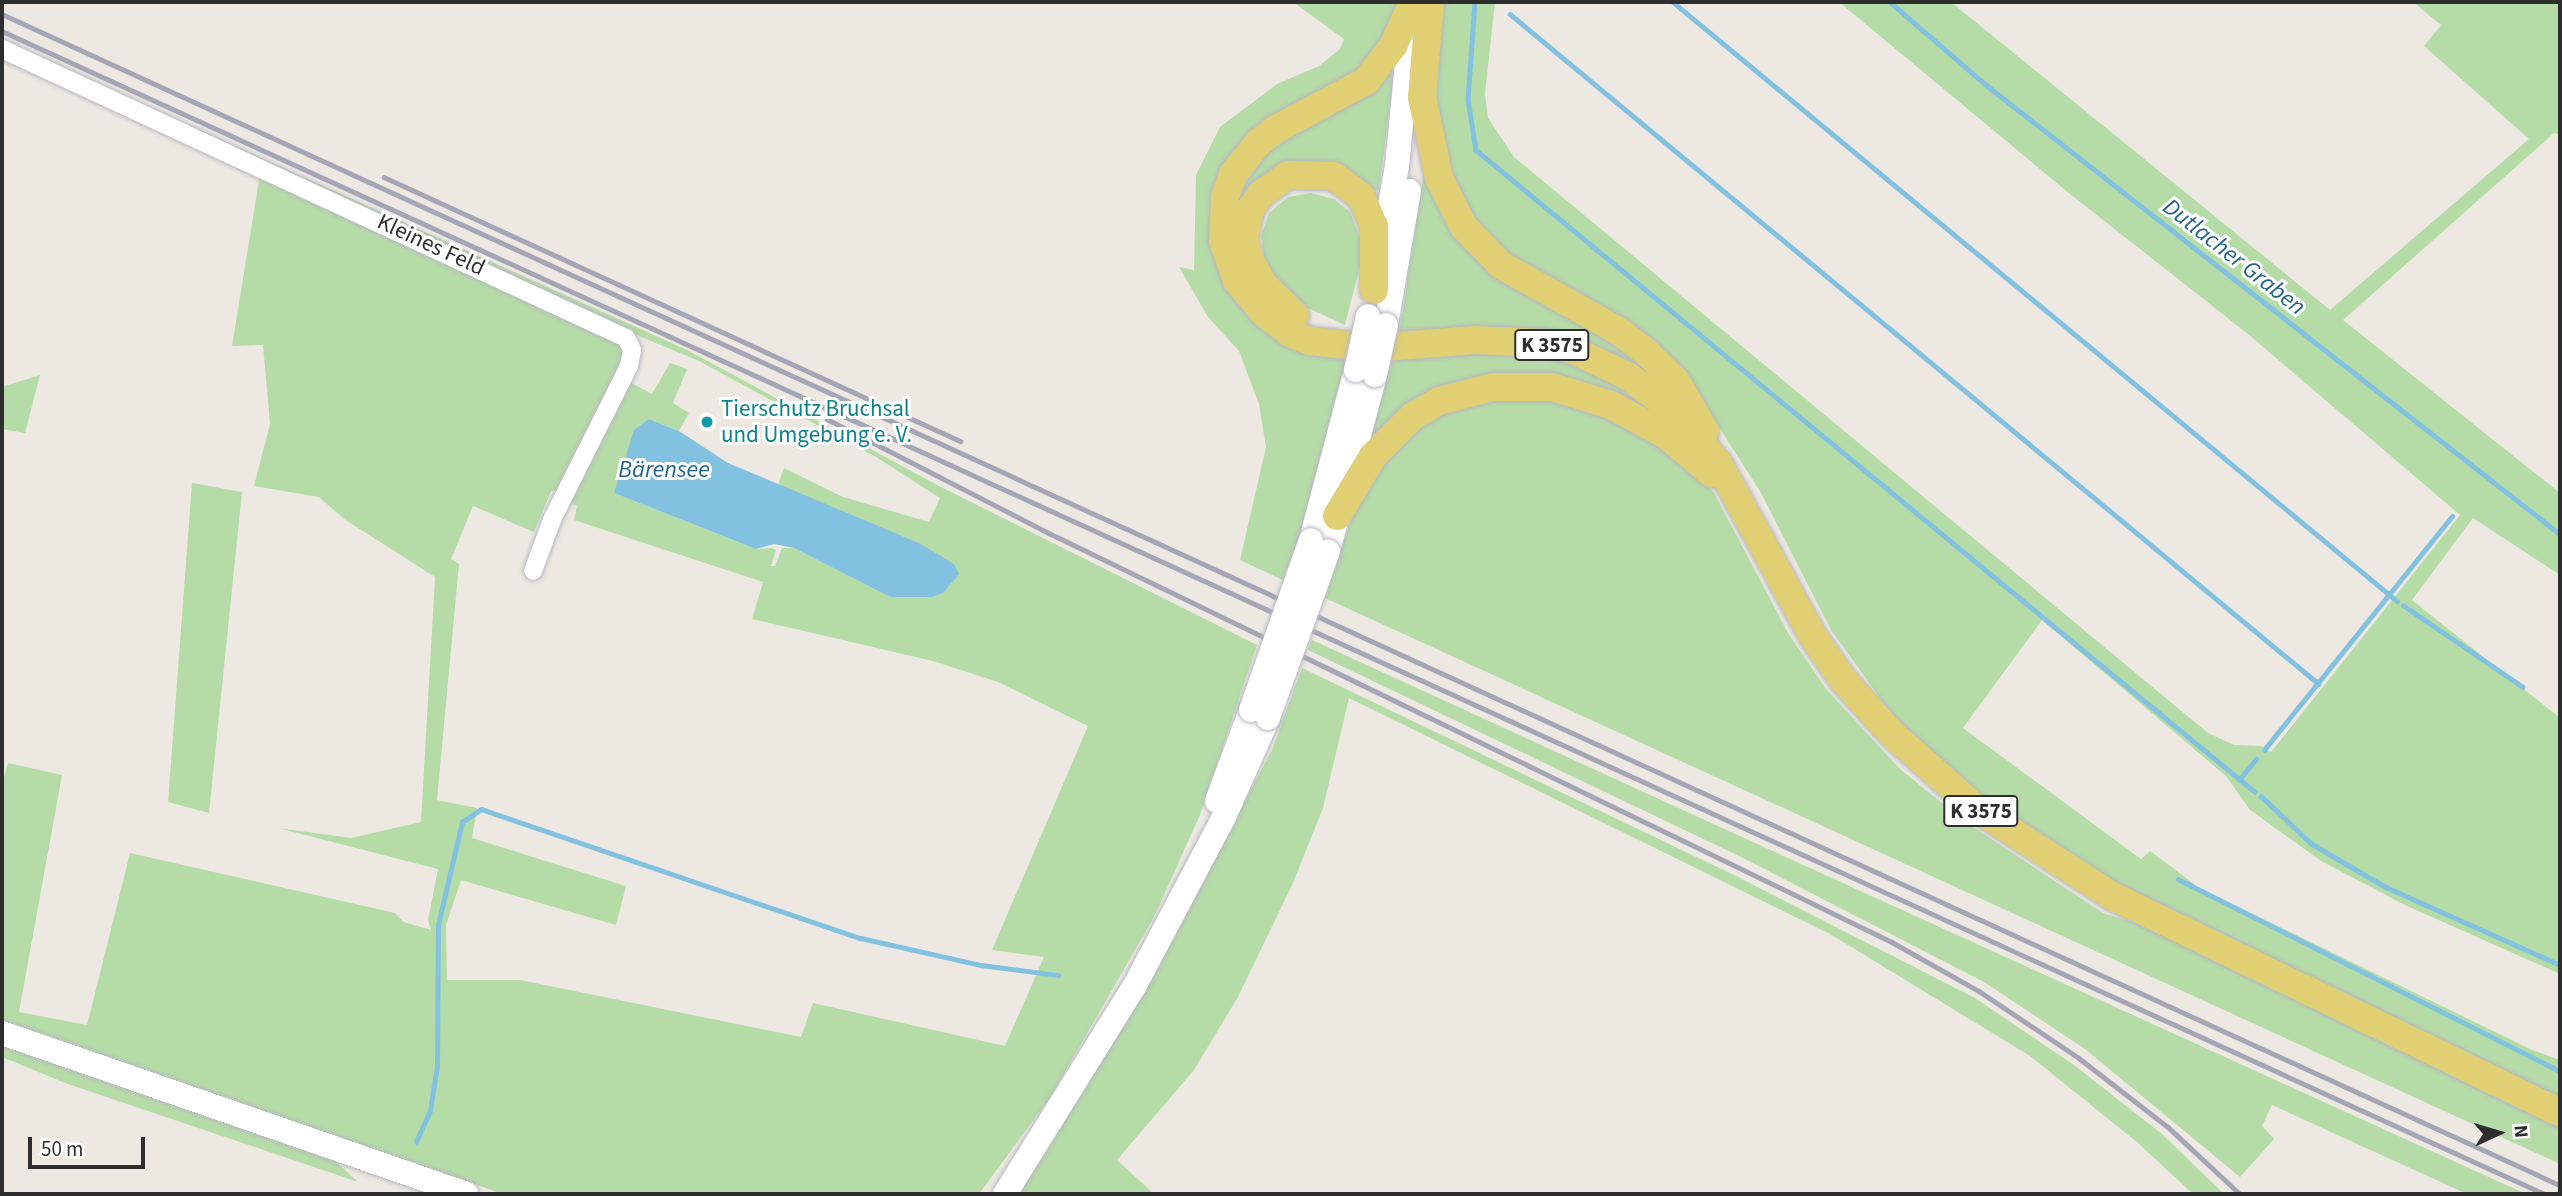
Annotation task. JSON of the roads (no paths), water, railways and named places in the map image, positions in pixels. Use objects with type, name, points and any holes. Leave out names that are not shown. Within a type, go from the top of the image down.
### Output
[{"type":"main road","points":[[1359,364],[1290,333],[1251,300],[1237,281],[1223,241],[1225,197],[1233,174],[1276,129],[1366,81],[1394,46],[1413,2]]},
{"type":"main road","points":[[1376,310],[1397,166],[1413,2]]},
{"type":"main road","points":[[1005,1194],[1114,1021],[1224,817],[1320,545],[1359,364],[1376,310],[1422,97],[1430,2]]},
{"type":"main road","points":[[1422,97],[1439,178],[1464,227],[1501,265],[1617,330],[1657,362],[1696,409],[1718,463]]},
{"type":"main road","points":[[1359,364],[1281,305],[1250,261],[1244,225],[1261,194],[1288,175],[1305,172],[1334,176],[1361,196],[1374,226],[1376,310]]},
{"type":"main road","name":"K 3575","points":[[1359,364],[1510,340],[1573,350],[1653,393],[1718,463],[1735,489],[1801,615],[1844,681],[1891,733],[1978,809],[2136,908],[2560,1113]]},
{"type":"main road","points":[[1337,516],[1359,364]]},
{"type":"main road","points":[[1320,545],[1373,456],[1413,416],[1459,394],[1522,384],[1552,387],[1611,405],[1666,435],[1735,489]]},
{"type":"main road","points":[[2,1033],[466,1194]]},
{"type":"street","name":"Kleines Feld","points":[[2,49],[626,338],[632,350],[629,366],[552,520],[533,571]]},
{"type":"water","name":"Bärensee","points":[[649,419],[679,431],[728,463],[919,543],[954,564],[959,574],[943,593],[931,597],[890,597],[794,548],[774,544],[756,549],[614,493],[634,430]]},
{"type":"waterway","points":[[1475,2],[1468,99],[1476,150],[2255,792]]},
{"type":"waterway","points":[[1673,2],[2397,601]]},
{"type":"waterway","name":"Dutlacher Graben","points":[[1890,2],[1985,84],[2560,534]]},
{"type":"waterway","points":[[1510,14],[2319,684]]},
{"type":"waterway","points":[[2264,750],[2452,516]]},
{"type":"waterway","points":[[2403,605],[2523,687]]},
{"type":"waterway","points":[[2239,780],[2256,759]]},
{"type":"waterway","points":[[2261,796],[2312,844],[2386,887],[2560,965]]},
{"type":"waterway","points":[[416,1142],[430,1110],[437,1066],[438,925],[462,822],[481,809],[861,938],[981,965],[1058,975]]},
{"type":"waterway","points":[[2178,879],[2560,1071]]},
{"type":"railway","points":[[2,14],[2560,1185]]},
{"type":"railway","points":[[2,31],[2544,1194]]},
{"type":"railway","points":[[384,177],[960,441]]},
{"type":"railway","points":[[827,419],[1049,533],[1892,942],[1979,991],[2079,1058],[2168,1127],[2240,1194]]},
{"type":"place","name":"Tierschutz Bruchsal und Umgebung e. V.","points":[[707,422]]}]
